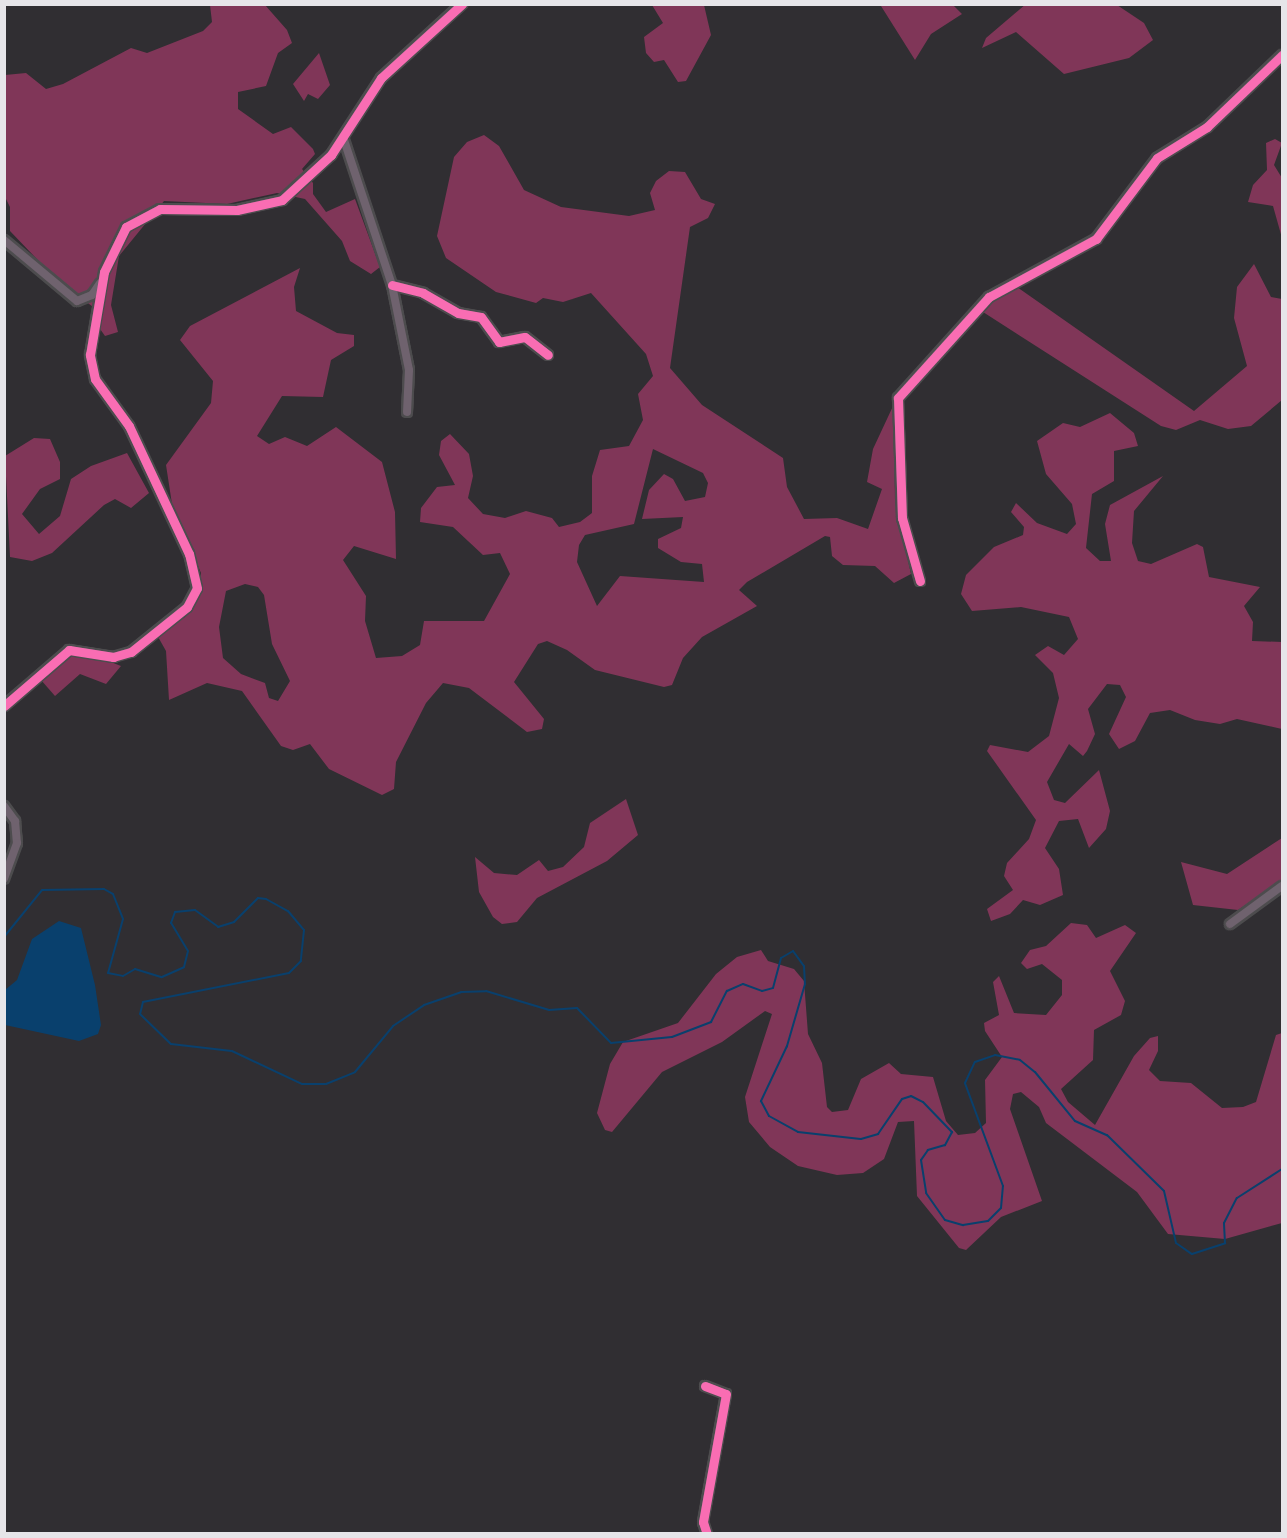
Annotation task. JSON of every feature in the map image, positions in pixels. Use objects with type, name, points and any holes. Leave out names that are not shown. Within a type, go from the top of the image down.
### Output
[{"type":"street","points":[[4,706],[69,650],[113,657],[131,652],[187,607],[197,588],[189,554],[129,426],[95,379],[90,339],[102,281],[113,249],[138,217],[172,207],[237,210],[275,203],[344,140],[381,78],[462,4]]},
{"type":"street","points":[[920,581],[902,518],[898,398],[989,297],[1096,239],[1157,158],[1206,127],[1282,56]]},
{"type":"street","points":[[344,140],[392,285],[409,370],[407,412]]},
{"type":"street","points":[[4,240],[77,301],[92,295],[102,281]]},
{"type":"street","points":[[392,285],[423,293],[458,313],[481,317],[500,342],[525,337],[548,355]]},
{"type":"street","points":[[4,806],[15,821],[17,843],[4,879]]},
{"type":"street","points":[[1230,924],[1282,886]]},
{"type":"street","points":[[705,1386],[726,1394],[703,1522],[707,1533]]},
{"type":"shaded area","points":[[1026,4],[1117,5],[1144,23],[1153,40],[1129,58],[1064,74],[1016,32],[982,48],[986,38]]},
{"type":"shaded area","points":[[210,5],[265,5],[287,30],[292,43],[278,53],[266,86],[238,92],[238,109],[273,134],[291,127],[313,149],[315,154],[302,169],[313,183],[313,194],[326,212],[355,199],[380,267],[371,274],[350,261],[342,241],[305,199],[277,193],[227,204],[164,201],[119,256],[111,305],[118,332],[105,336],[98,326],[101,313],[55,278],[10,231],[10,207],[5,197],[5,75],[26,73],[46,89],[63,84],[131,48],[147,53],[203,31],[212,22]]},
{"type":"shaded area","points":[[652,5],[704,5],[711,35],[686,81],[678,82],[664,60],[654,62],[646,53],[644,37],[663,23]]},
{"type":"shaded area","points":[[953,5],[962,14],[931,34],[915,60],[881,6]]},
{"type":"shaded area","points":[[319,53],[330,85],[318,99],[308,94],[304,101],[293,84]]},
{"type":"shaded area","points":[[484,135],[499,146],[524,190],[561,207],[629,216],[655,210],[650,193],[656,181],[669,171],[685,172],[701,199],[715,204],[708,218],[690,227],[670,368],[702,405],[783,458],[787,487],[804,519],[837,518],[868,529],[882,489],[867,482],[873,449],[894,404],[895,502],[911,574],[894,583],[875,566],[843,565],[832,556],[830,537],[825,536],[747,582],[739,590],[757,606],[702,637],[683,658],[672,685],[664,687],[595,670],[567,650],[547,641],[538,644],[514,682],[544,719],[542,729],[527,732],[469,688],[443,683],[426,703],[396,762],[394,789],[382,795],[329,769],[310,744],[293,750],[281,746],[242,691],[207,683],[169,700],[166,651],[157,635],[185,617],[199,598],[201,573],[172,504],[166,465],[211,403],[213,381],[180,340],[190,326],[300,268],[294,287],[296,311],[337,333],[354,335],[354,346],[331,360],[323,397],[282,396],[257,436],[269,444],[285,437],[307,446],[336,427],[382,462],[395,512],[396,559],[354,546],[343,560],[366,596],[365,621],[376,658],[402,656],[420,645],[424,621],[484,621],[510,574],[500,553],[483,555],[453,527],[420,522],[421,508],[437,487],[455,485],[439,455],[441,441],[450,434],[469,454],[473,476],[468,498],[483,514],[505,518],[526,511],[552,518],[559,527],[580,522],[592,513],[592,476],[600,450],[629,446],[643,420],[638,394],[653,376],[646,354],[591,293],[563,302],[543,298],[536,303],[496,292],[446,258],[437,236],[454,157],[467,142]],"holes":[[[653,449],[703,473],[708,483],[705,497],[685,501],[673,479],[664,474],[649,490],[642,519],[683,517],[681,528],[658,539],[658,548],[681,562],[702,564],[704,582],[620,576],[597,606],[577,562],[579,545],[585,535],[634,524]],[[245,584],[258,587],[264,595],[272,644],[290,681],[278,701],[269,698],[265,683],[241,674],[223,658],[219,627],[226,591]]]},
{"type":"shaded area","points":[[1275,139],[1282,143],[1274,165],[1282,178],[1282,238],[1273,206],[1248,202],[1253,185],[1267,170],[1266,143]]},
{"type":"shaded area","points":[[1254,264],[1271,297],[1282,299],[1282,400],[1251,426],[1228,429],[1200,420],[1176,430],[1161,426],[983,312],[992,299],[1017,287],[1194,411],[1247,366],[1234,318],[1237,287]]},
{"type":"shaded area","points":[[1110,413],[1134,433],[1138,446],[1114,451],[1114,481],[1092,494],[1086,548],[1100,561],[1111,561],[1105,524],[1110,505],[1163,476],[1134,511],[1132,543],[1138,561],[1151,564],[1197,544],[1203,547],[1209,577],[1260,587],[1244,606],[1253,622],[1252,641],[1282,642],[1282,729],[1237,719],[1220,724],[1195,720],[1170,710],[1150,713],[1135,741],[1119,749],[1109,734],[1126,697],[1120,685],[1107,684],[1088,709],[1095,734],[1087,751],[1083,756],[1069,744],[1047,782],[1054,800],[1065,803],[1099,770],[1110,811],[1106,829],[1089,848],[1078,819],[1059,821],[1045,848],[1059,869],[1063,895],[1040,905],[1023,900],[1010,914],[991,921],[987,909],[1013,890],[1004,876],[1007,863],[1029,839],[1036,820],[987,751],[990,745],[1028,752],[1049,736],[1059,698],[1053,673],[1035,655],[1048,646],[1064,655],[1078,639],[1069,617],[1021,607],[972,611],[961,594],[966,575],[994,547],[1023,535],[1024,527],[1011,512],[1016,503],[1037,523],[1067,534],[1076,524],[1072,504],[1046,474],[1037,441],[1063,423],[1080,427]]},
{"type":"shaded area","points":[[34,438],[50,439],[60,462],[60,479],[40,489],[22,514],[39,534],[60,516],[71,479],[91,466],[127,453],[149,493],[131,508],[115,499],[104,505],[52,553],[32,561],[10,557],[5,456]]},
{"type":"shaded area","points":[[73,654],[98,657],[121,666],[106,684],[80,674],[55,696],[41,680]]},
{"type":"shaded area","points":[[626,799],[638,835],[607,861],[537,898],[517,922],[502,924],[493,917],[479,892],[475,857],[494,873],[517,875],[539,860],[548,871],[563,867],[584,847],[590,823]]},
{"type":"shaded area","points":[[1282,838],[1282,881],[1238,910],[1193,905],[1181,862],[1227,874]]},
{"type":"shaded area","points":[[1071,923],[1087,925],[1096,938],[1125,925],[1136,933],[1110,971],[1125,1001],[1121,1015],[1094,1030],[1093,1060],[1061,1089],[1068,1102],[1095,1125],[1134,1056],[1150,1038],[1158,1036],[1158,1051],[1149,1070],[1160,1081],[1191,1083],[1222,1108],[1243,1107],[1256,1102],[1276,1035],[1282,1033],[1282,1223],[1225,1239],[1168,1234],[1137,1192],[1046,1123],[1039,1107],[1021,1092],[1013,1094],[1010,1109],[1042,1201],[1001,1217],[966,1250],[959,1248],[917,1196],[914,1121],[898,1122],[884,1159],[863,1173],[837,1175],[798,1166],[770,1147],[749,1122],[745,1097],[772,1014],[765,1011],[722,1042],[662,1072],[612,1132],[605,1130],[597,1113],[610,1064],[623,1042],[678,1023],[716,974],[737,957],[761,950],[768,961],[794,969],[804,981],[808,1034],[822,1063],[827,1107],[832,1112],[848,1110],[861,1079],[889,1063],[901,1074],[933,1077],[946,1121],[958,1135],[975,1133],[986,1123],[985,1080],[1002,1057],[985,1031],[984,1023],[999,1015],[993,982],[999,976],[1014,1013],[1046,1015],[1062,995],[1062,980],[1042,964],[1027,969],[1021,963],[1030,950],[1046,946]]},
{"type":"water","points":[[59,921],[81,928],[95,985],[101,1025],[98,1034],[79,1041],[5,1025],[5,990],[17,980],[32,939]]},
{"type":"waterway","points":[[4,937],[42,890],[104,889],[113,894],[123,919],[108,973],[123,976],[135,969],[162,977],[184,967],[188,951],[171,923],[175,912],[195,910],[218,927],[234,922],[258,898],[266,899],[288,911],[304,930],[301,961],[289,973],[143,1002],[140,1014],[171,1044],[232,1051],[302,1084],[326,1084],[355,1072],[393,1026],[424,1005],[461,992],[486,991],[549,1010],[577,1008],[611,1043],[672,1037],[711,1022],[727,991],[743,984],[762,991],[773,988],[781,958],[793,951],[804,966],[805,984],[787,1046],[761,1101],[769,1116],[798,1132],[861,1139],[878,1134],[902,1099],[911,1096],[923,1102],[952,1132],[945,1145],[928,1150],[921,1160],[926,1193],[945,1220],[963,1225],[988,1221],[1001,1208],[1003,1186],[965,1083],[975,1062],[995,1055],[1020,1060],[1035,1072],[1075,1121],[1107,1135],[1164,1191],[1176,1243],[1192,1254],[1225,1243],[1224,1223],[1237,1198],[1282,1169]]},
{"type":"cycle path","points":[[4,706],[69,650],[113,657],[131,652],[187,607],[197,588],[189,554],[129,426],[95,379],[90,355],[104,272],[126,227],[160,209],[237,210],[282,200],[331,155],[381,78],[462,4]]},
{"type":"cycle path","points":[[920,581],[902,518],[898,398],[989,297],[1096,239],[1157,158],[1207,127],[1282,55]]},
{"type":"cycle path","points":[[392,285],[423,293],[458,313],[481,317],[499,342],[525,337],[548,355]]},
{"type":"cycle path","points":[[705,1386],[726,1394],[703,1522],[707,1534]]}]
